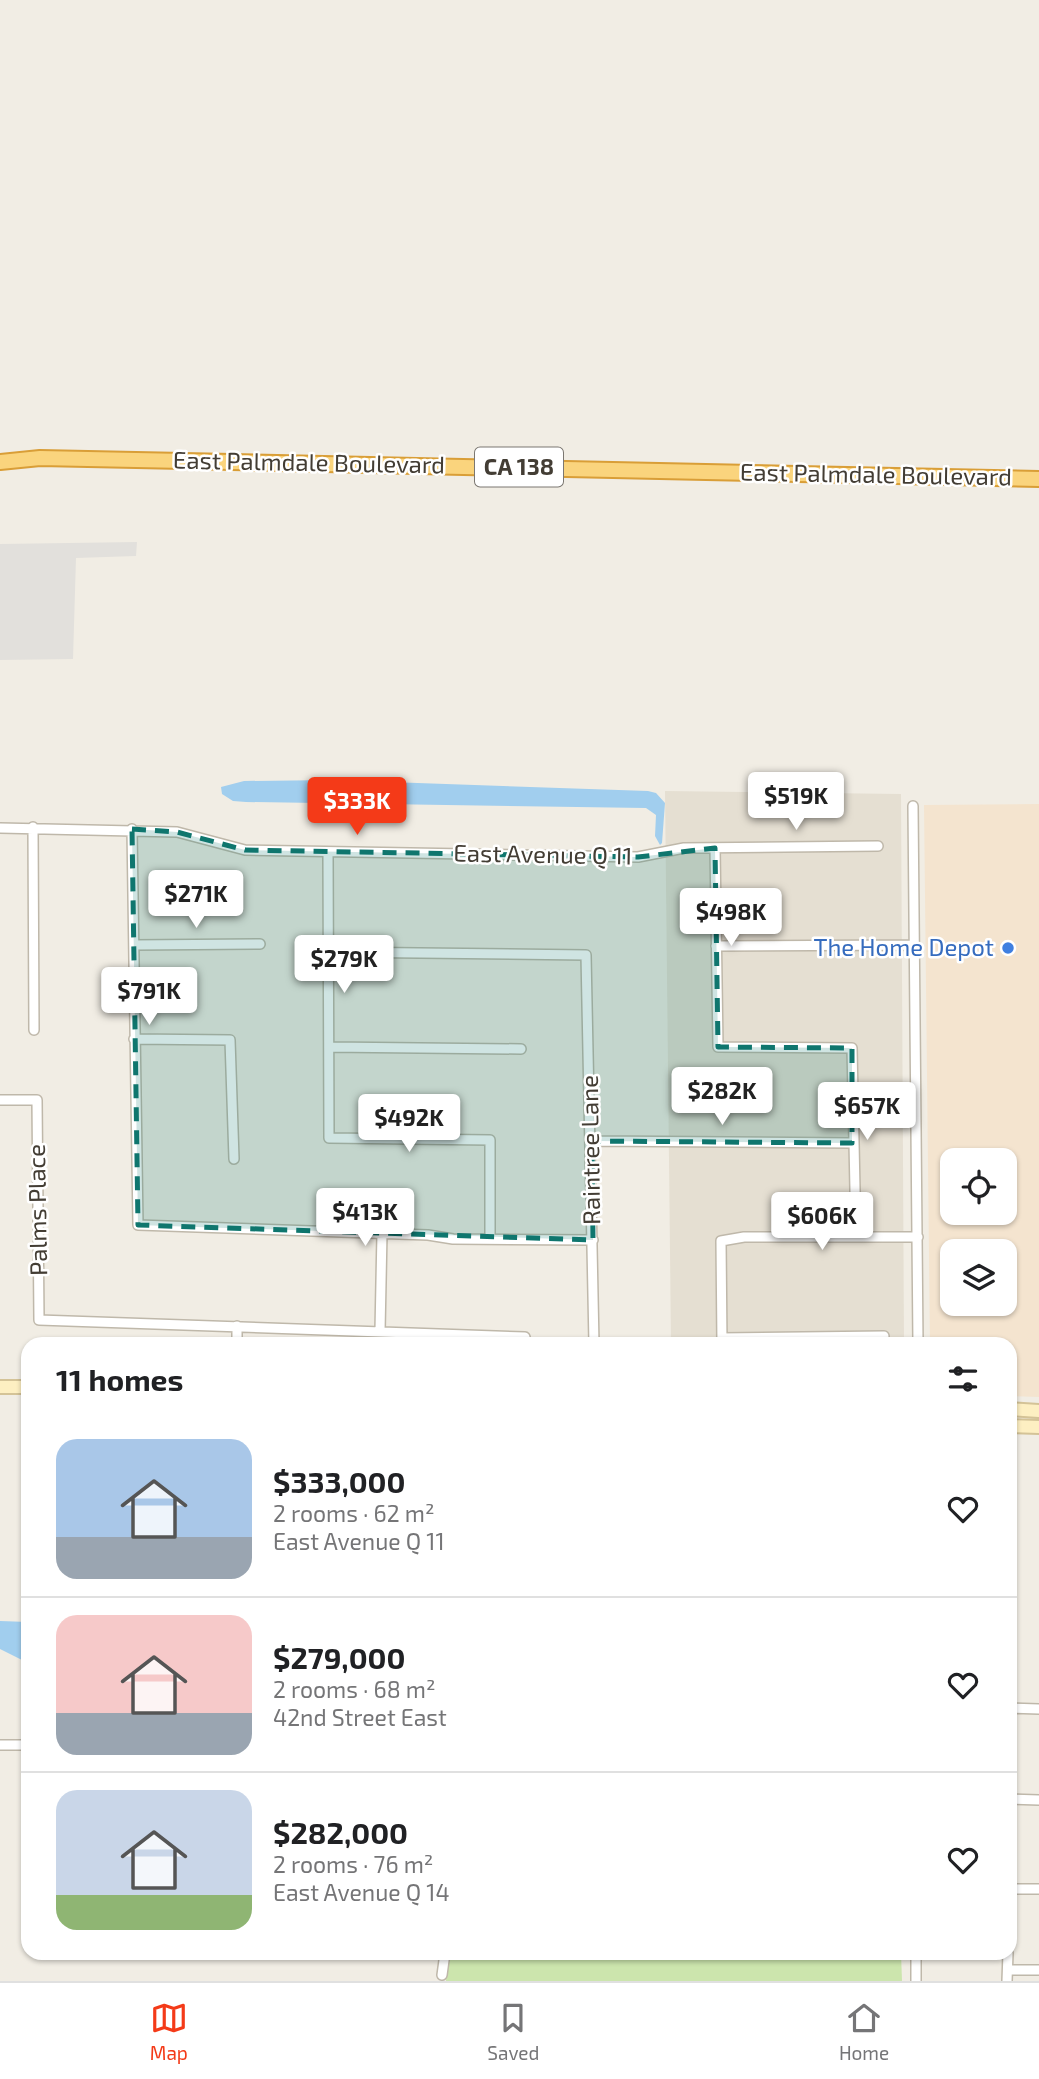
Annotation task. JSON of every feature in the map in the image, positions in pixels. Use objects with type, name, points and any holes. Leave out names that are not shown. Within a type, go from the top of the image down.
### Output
[{"type":"highway","name":"East Palmdale Boulevard","points":[[0,461],[40,458],[1039,479]]},
{"type":"main road","points":[[1017,1409],[1039,1411]]},
{"type":"main road","points":[[1017,1426],[1039,1427]]},
{"type":"street","points":[[912,806],[919,1337]]},
{"type":"street","points":[[33,827],[34,1030]]},
{"type":"street","name":"East Avenue Q 11","points":[[0,828],[177,832],[245,850],[328,852],[638,857],[684,848],[878,846]]},
{"type":"street","points":[[132,829],[138,1225],[490,1239],[593,1240]]},
{"type":"street","points":[[715,848],[718,1047],[852,1048],[856,1237]]},
{"type":"street","points":[[328,852],[329,1138],[490,1140],[490,1239]]},
{"type":"street","points":[[134,945],[260,944]]},
{"type":"street","points":[[716,946],[914,945]]},
{"type":"street","name":"Raintree Lane","points":[[329,952],[586,955],[592,1141],[594,1337]]},
{"type":"street","points":[[134,1039],[230,1040],[234,1160]]},
{"type":"street","points":[[330,1047],[521,1049]]},
{"type":"street","name":"Palms Place","points":[[0,1100],[37,1100],[39,1320],[237,1326]]},
{"type":"street","points":[[592,1141],[852,1143]]},
{"type":"street","points":[[380,1331],[382,1233]]},
{"type":"street","points":[[722,1337],[721,1241],[744,1237],[918,1237]]},
{"type":"street","points":[[237,1337],[237,1326],[525,1337]]},
{"type":"street","points":[[852,1337],[884,1336]]},
{"type":"street","points":[[1017,1708],[1039,1709]]},
{"type":"street","points":[[0,1745],[21,1745]]},
{"type":"street","points":[[1017,1799],[1039,1800]]},
{"type":"street","points":[[1017,1888],[1039,1889]]},
{"type":"street","points":[[442,1975],[444,1960]]},
{"type":"street","points":[[916,1960],[916,1981]]},
{"type":"street","points":[[1007,1981],[1008,1960]]},
{"type":"street","points":[[1008,1970],[1039,1970]]},
{"type":"highlighted area","points":[[132,829],[177,832],[245,850],[638,857],[715,848],[718,1047],[852,1048],[852,1143],[592,1141],[593,1240],[138,1225]]},
{"type":"shaded area","points":[[137,542],[136,556],[76,558],[73,659],[0,660],[0,544]]},
{"type":"shaded area","points":[[665,791],[901,794],[904,1337],[671,1337]]},
{"type":"shaded area","points":[[1039,804],[1039,1397],[1017,1396],[1017,1337],[930,1337],[924,805]]},
{"type":"green space","points":[[447,1960],[901,1960],[902,1981],[446,1981]]},
{"type":"water","points":[[332,780],[648,791],[656,793],[665,803],[662,843],[660,845],[655,836],[656,815],[646,808],[246,802],[233,801],[222,794],[221,787],[244,781]]},
{"type":"water","points":[[0,1621],[21,1622],[21,1660],[0,1649]]},
{"type":"place","name":"The Home Depot","points":[[1008,948]]}]
